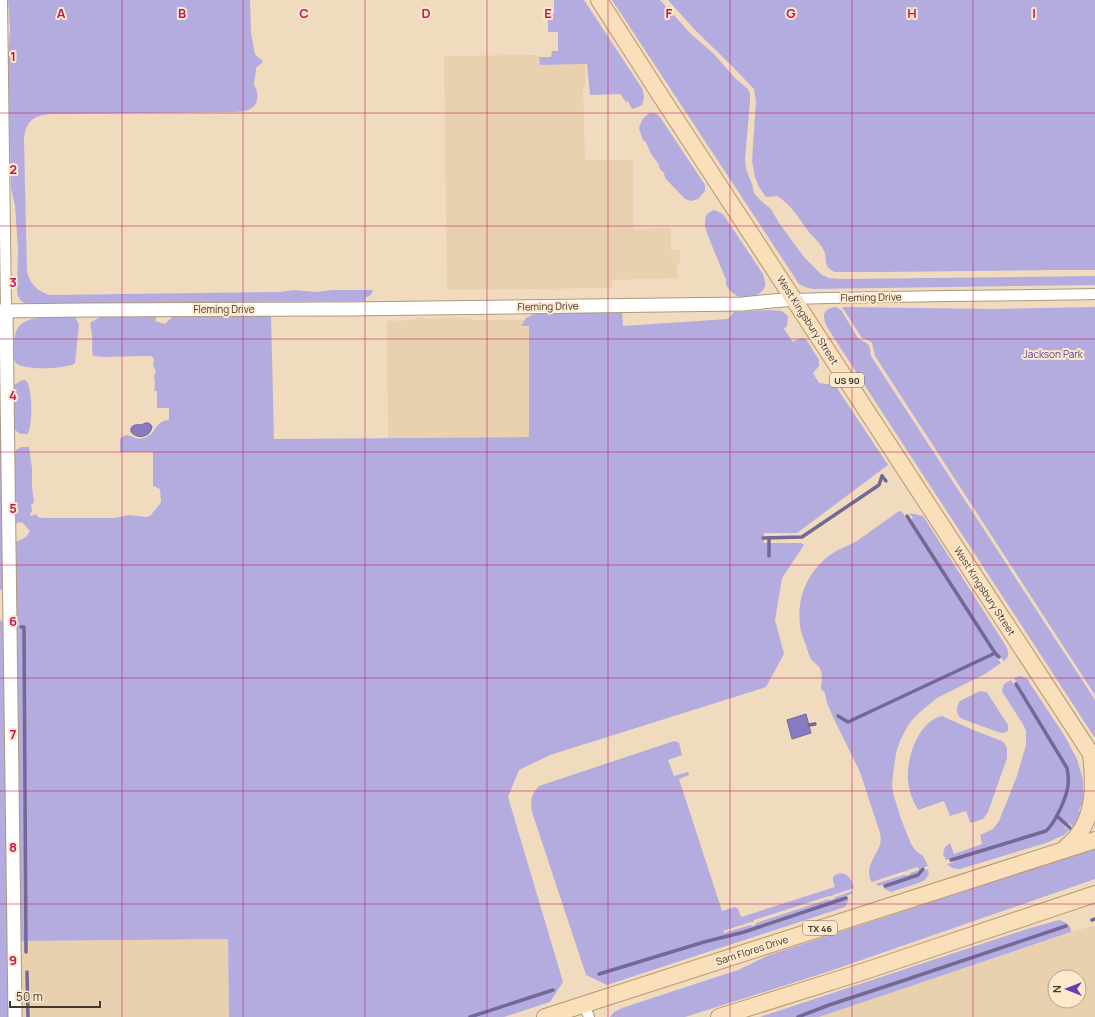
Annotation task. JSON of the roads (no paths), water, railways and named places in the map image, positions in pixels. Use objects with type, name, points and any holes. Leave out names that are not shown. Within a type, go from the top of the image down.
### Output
[{"type":"main road","name":"West Kingsbury Street","points":[[599,0],[670,111],[1093,757]]},
{"type":"main road","points":[[1060,851],[1075,840],[1087,823],[1095,790],[1093,757]]},
{"type":"main road","name":"Sam Flores Drive","points":[[545,1017],[586,1011],[865,913],[1095,840]]},
{"type":"main road","points":[[719,1017],[862,972],[1095,894]]},
{"type":"street","points":[[2,0],[3,311],[15,1017]]},
{"type":"street","name":"Fleming Drive","points":[[3,311],[348,309],[742,304],[794,299],[1095,294]]},
{"type":"waterway","points":[[882,476],[886,481]]},
{"type":"waterway","points":[[763,538],[802,537],[879,485],[882,476]]},
{"type":"waterway","points":[[907,516],[995,653]]},
{"type":"waterway","points":[[769,538],[769,556]]},
{"type":"waterway","points":[[21,627],[24,627],[26,952]]},
{"type":"waterway","points":[[838,716],[848,722],[995,653],[999,657]]},
{"type":"waterway","points":[[951,860],[1046,831],[1057,816],[1063,803],[1068,783],[1067,768],[1016,684]]},
{"type":"waterway","points":[[809,725],[815,724]]},
{"type":"waterway","points":[[1057,816],[1070,828]]},
{"type":"waterway","points":[[885,886],[918,875],[923,869]]},
{"type":"waterway","points":[[599,974],[704,942],[744,932],[846,898]]},
{"type":"waterway","points":[[798,1017],[829,1005],[1066,926]]},
{"type":"waterway","points":[[27,972],[28,1017]]},
{"type":"waterway","points":[[470,1017],[553,990]]},
{"type":"park label","name":"Jackson Park","points":[[1053,354]]}]
